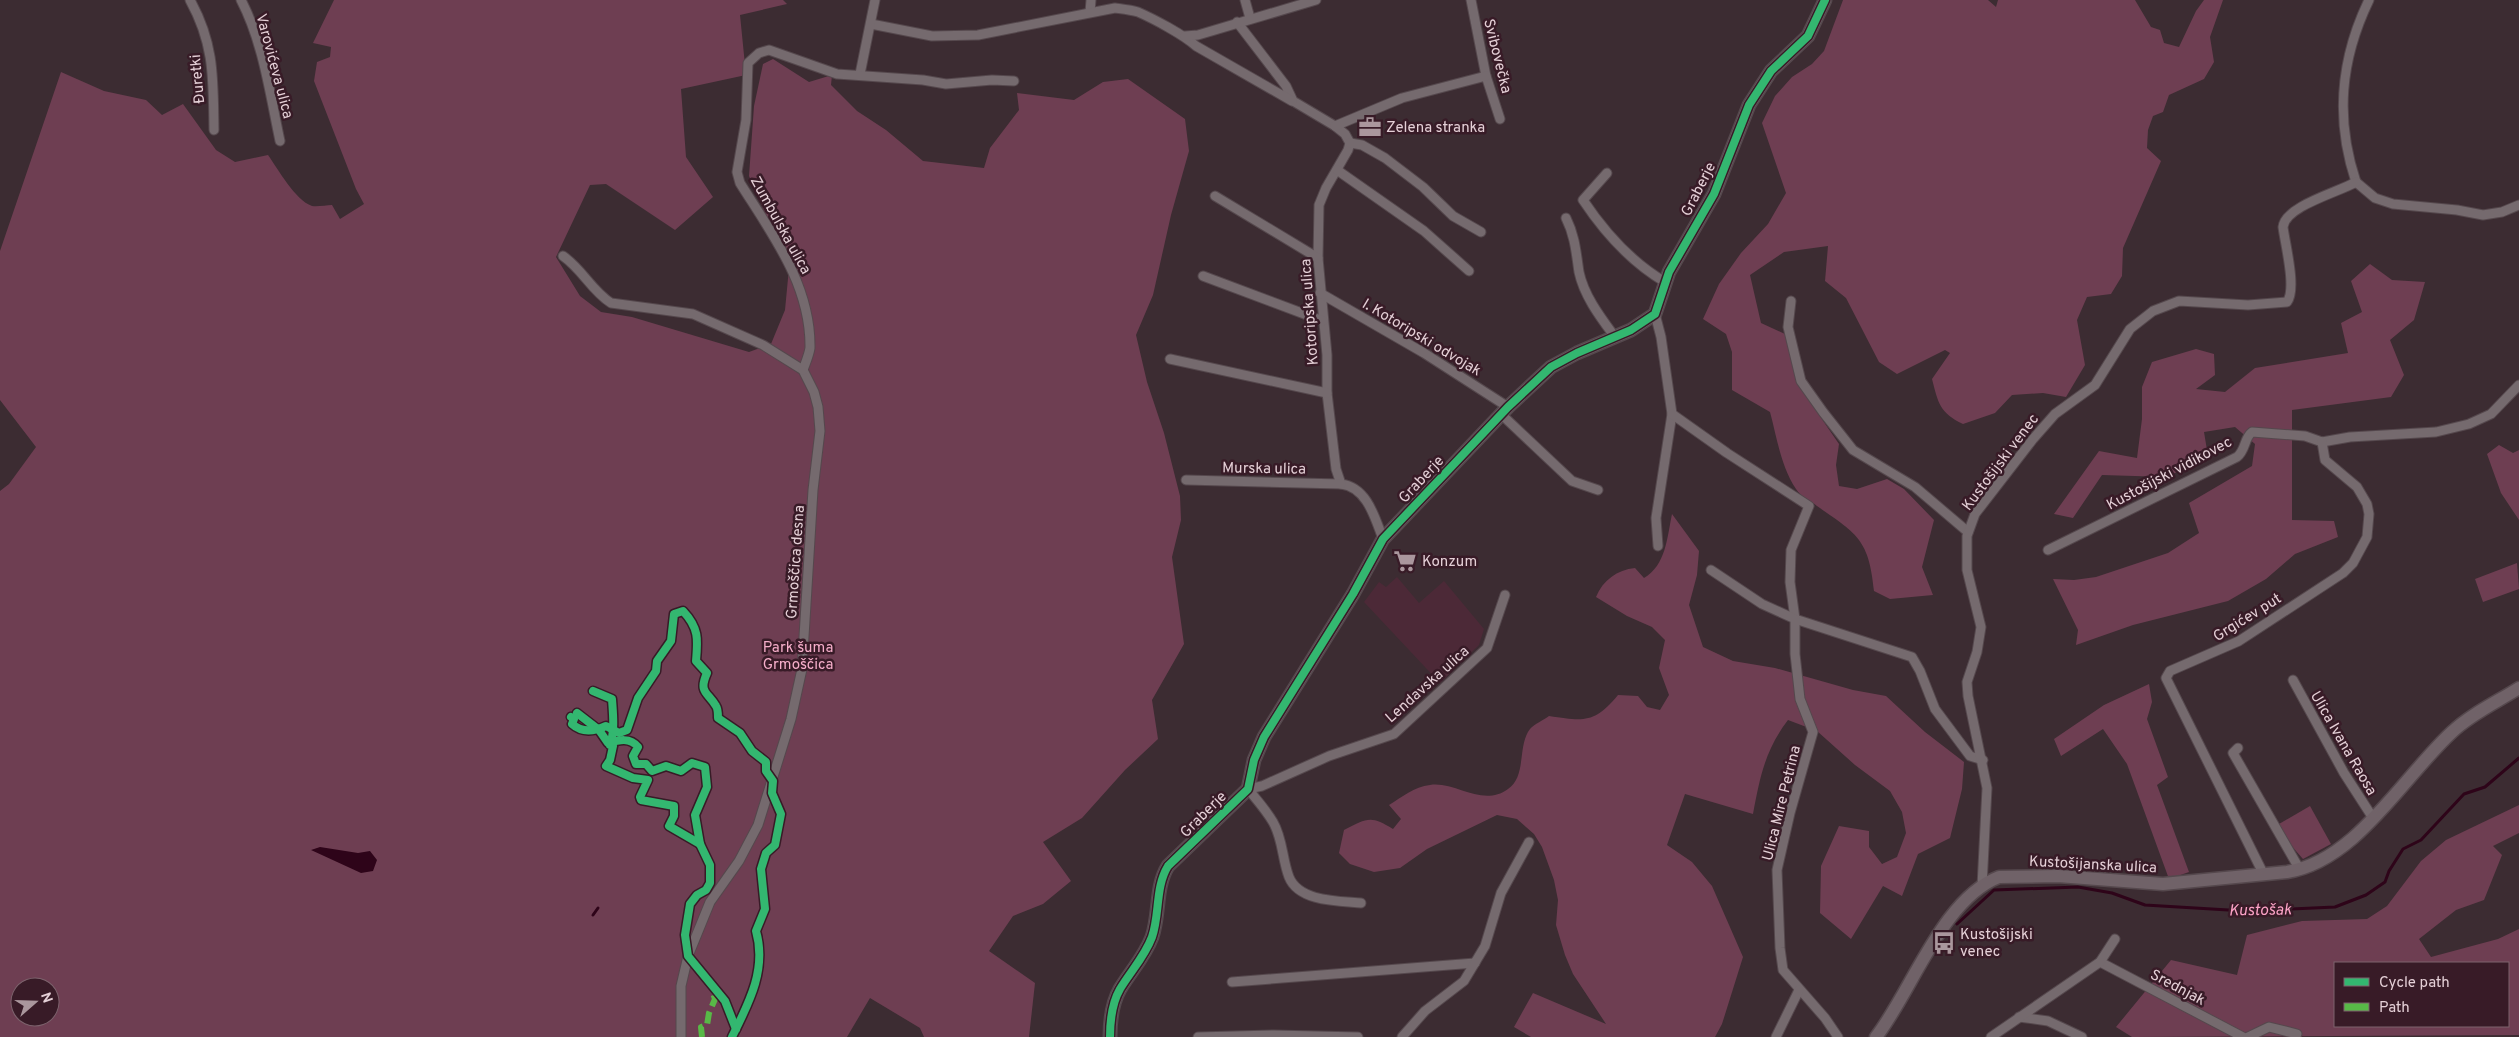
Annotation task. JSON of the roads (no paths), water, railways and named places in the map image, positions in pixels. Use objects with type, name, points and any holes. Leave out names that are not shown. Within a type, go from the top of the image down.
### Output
[{"type":"street","name":"Đuretki","points":[[190,0],[203,23],[213,65],[214,130]]},
{"type":"street","name":"Varovićeva ulica","points":[[242,0],[254,33],[280,140]]},
{"type":"street","points":[[860,74],[875,0]]},
{"type":"street","points":[[1090,12],[1091,0]]},
{"type":"street","points":[[1245,0],[1250,18]]},
{"type":"street","points":[[1184,36],[1198,35],[1250,18],[1316,0]]},
{"type":"street","name":"Svibovečka","points":[[1470,0],[1486,76],[1500,119]]},
{"type":"street","name":"Graberje","points":[[1110,1037],[1111,1017],[1119,991],[1145,954],[1153,936],[1162,876],[1168,866],[1248,788],[1254,760],[1264,737],[1353,594],[1383,539],[1504,410],[1551,367],[1577,353],[1615,337],[1655,314],[1665,282],[1681,250],[1714,194],[1755,94],[1776,65],[1808,36],[1825,0]]},
{"type":"street","points":[[2369,0],[2348,54],[2344,78],[2347,147],[2356,182],[2375,198],[2394,204],[2457,210],[2483,215],[2502,212],[2519,205]]},
{"type":"street","points":[[871,24],[932,36],[978,36],[1115,8],[1137,12],[1172,32],[1184,36],[1196,46],[1335,126],[1345,134],[1350,142],[1362,145],[1385,158],[1423,186],[1453,216],[1481,232]]},
{"type":"street","points":[[1237,22],[1286,86],[1292,101]]},
{"type":"street","name":"Zumbulska ulica","points":[[803,370],[810,350],[801,289],[774,237],[740,184],[737,172],[746,120],[748,63],[759,53],[769,50],[837,74],[860,74],[946,84],[992,80],[1014,81]]},
{"type":"street","points":[[1335,126],[1402,98],[1486,76]]},
{"type":"street","name":"Kotoripska ulica","points":[[1341,484],[1336,469],[1327,392],[1327,355],[1318,258],[1319,205],[1348,150],[1350,142]]},
{"type":"street","points":[[1337,170],[1424,231],[1469,271]]},
{"type":"street","points":[[1607,173],[1583,200],[1616,243],[1639,265],[1665,282]]},
{"type":"street","name":"Kustošijski venec","points":[[1982,886],[1987,802],[1983,760],[1968,696],[1967,682],[1977,652],[1981,627],[1967,570],[1965,547],[1975,514],[2048,420],[2096,385],[2136,322],[2165,304],[2179,301],[2248,305],[2287,302],[2290,298],[2292,286],[2283,227],[2285,221],[2302,207],[2356,182]]},
{"type":"street","points":[[1215,196],[1318,258]]},
{"type":"street","points":[[1566,218],[1574,236],[1579,273],[1586,292],[1615,337]]},
{"type":"street","points":[[563,256],[577,265],[601,297],[611,303],[693,314],[763,345],[803,370]]},
{"type":"street","points":[[1203,276],[1323,321]]},
{"type":"street","name":"I. Kotoripski odvojak","points":[[1320,293],[1424,353],[1504,410],[1572,481],[1598,490]]},
{"type":"street","name":"Kustošijski venec","points":[[1792,302],[1788,327],[1801,381],[1852,450],[1915,487],[1968,532]]},
{"type":"street","points":[[1655,314],[1662,337],[1672,414],[1656,518],[1658,546]]},
{"type":"street","points":[[1170,359],[1327,392]]},
{"type":"street","name":"Grmoščica desna","points":[[681,1037],[681,986],[688,956],[710,902],[739,861],[758,825],[783,748],[802,669],[813,490],[820,431],[814,392],[803,370]]},
{"type":"street","name":"Kustošijski vidikovec","points":[[2048,550],[2237,457],[2244,449],[2248,435],[2252,432],[2304,436],[2322,442],[2350,437],[2451,429],[2495,412],[2519,385]]},
{"type":"street","name":"Ulica Mire Petrina","points":[[1672,414],[1727,453],[1809,506],[1791,550],[1790,582],[1799,690],[1813,732],[1792,804],[1777,870],[1780,948],[1783,970],[1826,1018],[1838,1037]]},
{"type":"street","name":"Grgićev put","points":[[2264,875],[2166,678],[2170,671],[2239,642],[2343,573],[2358,555],[2367,537],[2369,514],[2367,504],[2357,487],[2325,460],[2322,442]]},
{"type":"street","name":"Murska ulica","points":[[1186,480],[1341,484]]},
{"type":"street","points":[[1341,484],[1348,485],[1361,493],[1372,510],[1383,539]]},
{"type":"street","points":[[1711,570],[1762,604],[1794,619],[1826,631],[1912,657],[1920,671],[1935,710],[1970,756],[1983,760]]},
{"type":"street","name":"Lendavska ulica","points":[[1248,788],[1262,786],[1330,756],[1394,734],[1487,648],[1505,595]]},
{"type":"street","name":"Ulica Ivana Raosa","points":[[2292,680],[2344,773],[2372,818]]},
{"type":"street","name":"Kustošijanska ulica","points":[[1876,1037],[1942,929],[1968,896],[1982,886],[1999,877],[2058,876],[2163,884],[2264,875],[2300,870],[2314,865],[2334,854],[2357,834],[2454,730],[2519,688]]},
{"type":"street","points":[[2238,748],[2233,753],[2300,870]]},
{"type":"street","points":[[1248,788],[1274,822],[1290,879],[1303,893],[1332,901],[1361,903]]},
{"type":"street","points":[[1402,1037],[1424,1011],[1464,981],[1485,946],[1502,893],[1529,842]]},
{"type":"street","points":[[1990,1037],[2100,962],[2114,939]]},
{"type":"street","name":"Srednjak","points":[[2100,962],[2244,1037]]},
{"type":"street","points":[[1232,982],[1475,963]]},
{"type":"street","points":[[1776,1037],[1799,990]]},
{"type":"street","points":[[2019,1017],[2048,1021],[2082,1037]]},
{"type":"street","points":[[2248,1037],[2269,1027],[2297,1034]]},
{"type":"street","points":[[1198,1037],[1274,1035],[1358,1037]]},
{"type":"waterway","name":"Kustošak","points":[[1957,924],[1994,890],[2078,887],[2112,893],[2145,905],[2245,911],[2335,907],[2366,895],[2385,882],[2389,871],[2403,849],[2421,840],[2464,794],[2485,787],[2519,758]]},
{"type":"waterway","points":[[593,915],[598,908]]},
{"type":"place","name":"Zelena stranka","points":[[1370,127]]},
{"type":"place","name":"Konzum","points":[[1405,561]]},
{"type":"place","name":"Kustošijski venec","points":[[1944,943]]},
{"type":"park label","name":"Park šuma Grmoščica","points":[[798,656]]}]
